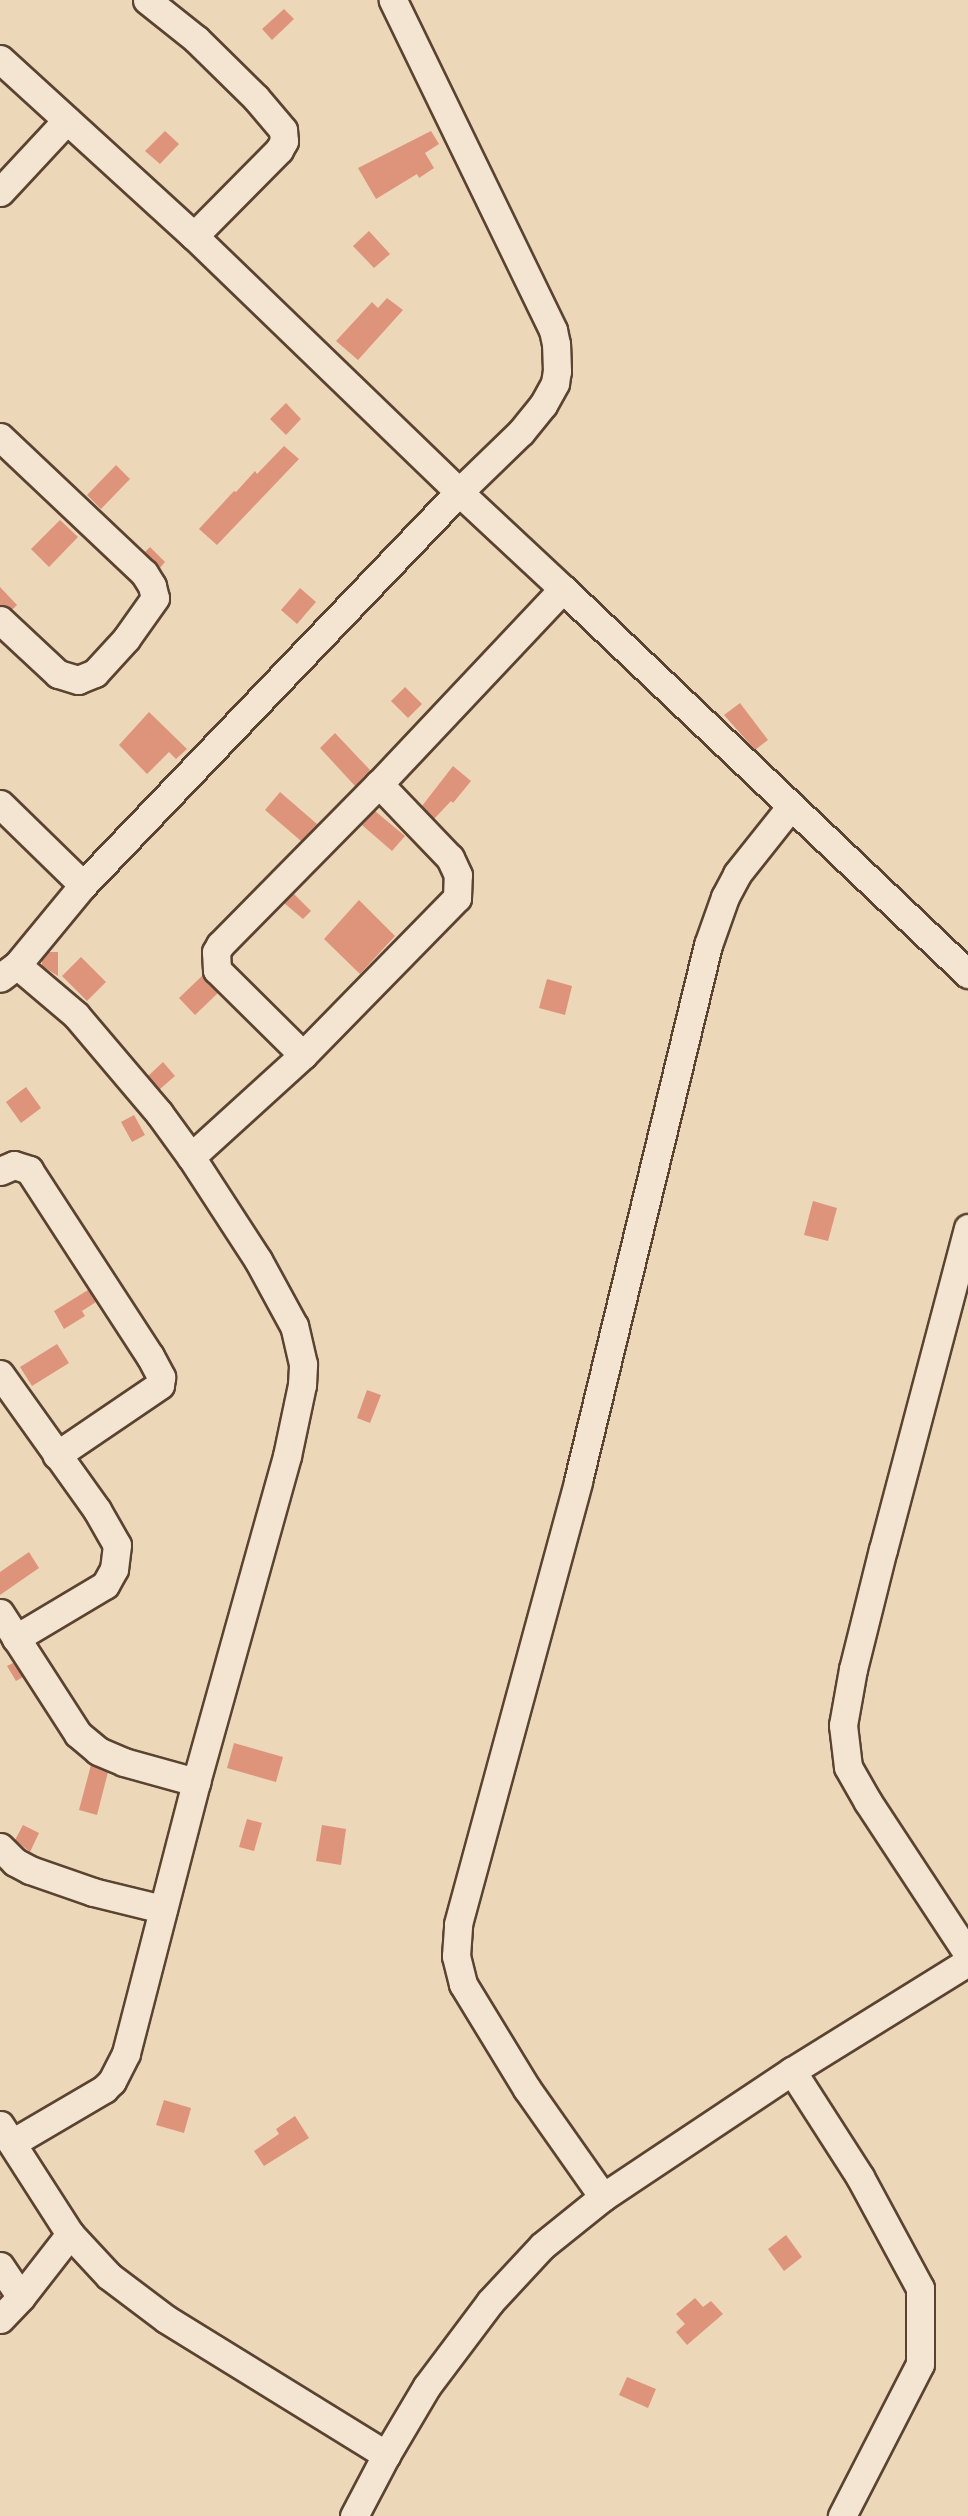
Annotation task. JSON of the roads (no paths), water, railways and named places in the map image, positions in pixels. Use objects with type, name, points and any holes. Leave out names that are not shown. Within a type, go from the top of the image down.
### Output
[{"type":"street","points":[[147,0],[196,39],[256,98],[284,130],[284,141],[279,150],[194,236]]},
{"type":"street","points":[[386,2454],[166,2319],[109,2276],[70,2234],[6,2134],[104,2089],[112,2081],[131,2038],[196,1782],[287,1456],[302,1385],[303,1364],[294,1326],[258,1260],[191,1157],[159,1113],[76,1015],[8,971],[83,885],[459,492],[533,418],[555,383],[558,357],[553,330],[393,0]]},
{"type":"street","points":[[0,58],[194,236],[459,492],[968,974]]},
{"type":"street","points":[[0,192],[68,120]]},
{"type":"street","points":[[0,436],[144,573],[152,586],[155,598],[126,639],[95,673],[78,680],[58,674],[0,620]]},
{"type":"street","points":[[303,1055],[217,970],[216,952],[220,945],[378,784],[563,589]]},
{"type":"street","points":[[191,1157],[303,1055],[457,898],[458,875],[450,858],[378,784]]},
{"type":"street","points":[[0,804],[83,885]]},
{"type":"street","points":[[603,2197],[521,2081],[463,1984],[456,1956],[458,1924],[578,1481],[708,945],[725,897],[737,874],[791,806]]},
{"type":"street","points":[[0,1171],[14,1165],[28,1170],[160,1374],[160,1385],[57,1455]]},
{"type":"street","points":[[968,1228],[872,1593],[853,1669],[843,1725],[848,1767],[867,1802],[968,1954]]},
{"type":"street","points":[[0,1374],[111,1533],[117,1545],[116,1561],[105,1585],[16,1638]]},
{"type":"street","points":[[0,1613],[78,1734],[98,1751],[124,1762],[196,1782]]},
{"type":"street","points":[[0,1847],[15,1862],[30,1870],[93,1892],[163,1909]]},
{"type":"street","points":[[354,2516],[386,2454],[427,2386],[490,2302],[542,2246],[603,2197],[792,2071],[968,1962]]},
{"type":"street","points":[[792,2071],[860,2177],[920,2288],[920,2364],[842,2516]]},
{"type":"street","points":[[0,2319],[21,2297],[70,2234]]},
{"type":"street","points":[[0,2266],[21,2297]]}]
